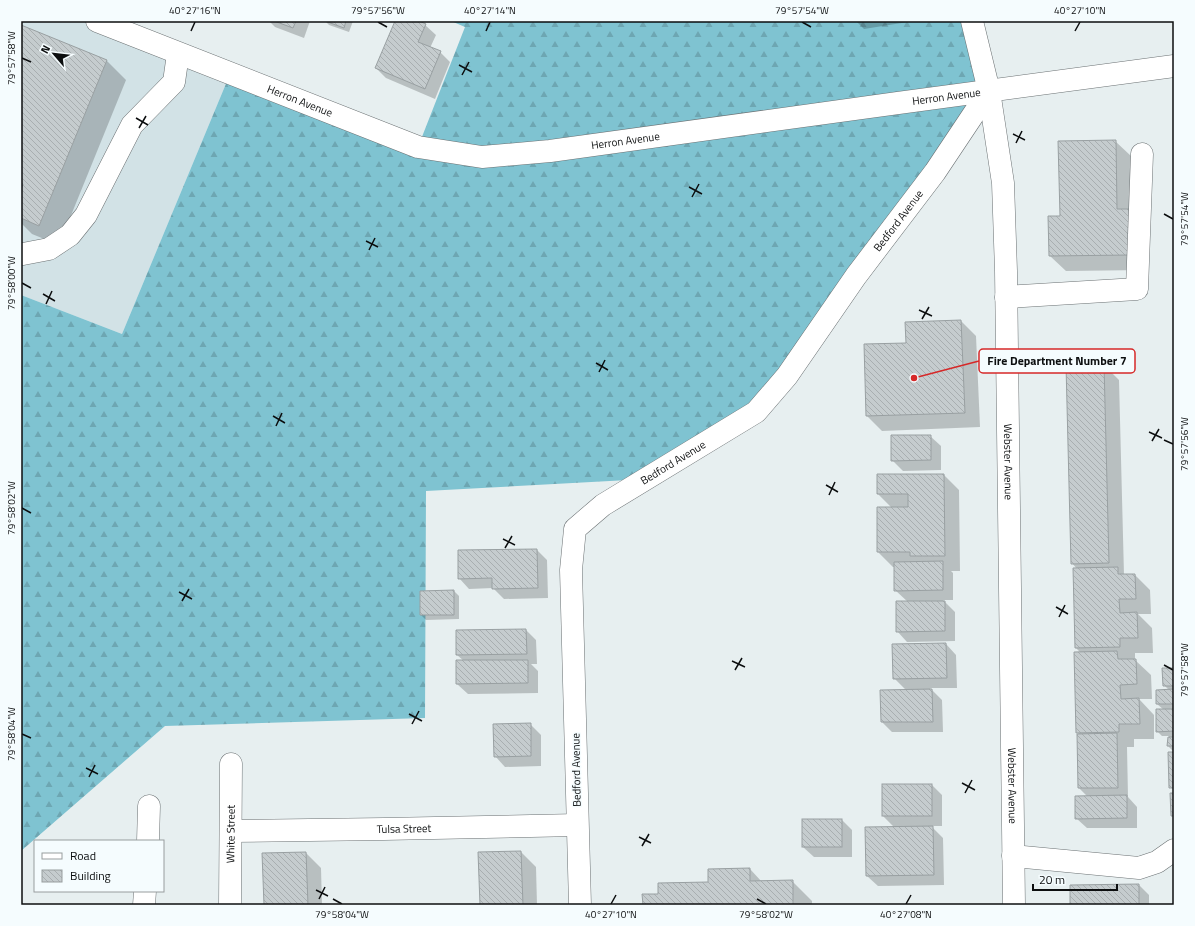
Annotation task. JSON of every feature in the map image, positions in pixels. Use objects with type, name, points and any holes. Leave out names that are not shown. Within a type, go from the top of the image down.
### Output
[{"type":"street","name":"Herron Avenue","points":[[97,21],[418,147],[482,157],[550,151],[1174,66]]},
{"type":"street","name":"Webster Avenue","points":[[972,21],[989,91],[1003,183],[1006,297],[1014,905]]},
{"type":"street","points":[[23,254],[49,248],[70,235],[86,214],[132,125],[174,82],[178,54]]},
{"type":"street","name":"Bedford Avenue","points":[[580,905],[571,570],[575,529],[603,505],[756,412],[787,376],[856,276],[935,172],[989,91]]},
{"type":"street","points":[[1006,297],[1137,289],[1142,154]]},
{"type":"street","name":"White Street","points":[[230,905],[231,764]]},
{"type":"street","points":[[148,840],[149,806]]},
{"type":"street","name":"Tulsa Street","points":[[231,831],[577,825]]},
{"type":"street","points":[[1013,856],[1140,868],[1157,862],[1174,850]]},
{"type":"street","points":[[144,905],[145,892]]},
{"type":"shaded area","points":[[21,21],[97,21],[230,74],[122,334],[21,295]]},
{"type":"green space","points":[[451,21],[972,21],[989,91],[787,376],[647,479],[426,491],[425,718],[165,726],[21,851],[21,295],[122,334],[230,74],[418,147],[465,27]]},
{"type":"building","points":[[274,21],[296,21],[293,28]]},
{"type":"building","points":[[325,21],[346,21],[344,28]]},
{"type":"building","points":[[395,21],[419,21],[426,24],[418,42],[441,51],[425,89],[375,68]]},
{"type":"building","points":[[21,25],[107,60],[39,226],[21,218],[21,190],[23,184],[21,183]]},
{"type":"building","points":[[1116,140],[1117,209],[1129,209],[1130,255],[1049,256],[1048,216],[1060,216],[1058,141]]},
{"type":"building","points":[[961,320],[965,413],[866,416],[864,344],[906,343],[905,322]]},
{"type":"building","points":[[1104,364],[1109,563],[1071,564],[1066,365]]},
{"type":"building","points":[[891,435],[931,435],[931,460],[891,461]]},
{"type":"building","points":[[877,474],[944,474],[945,556],[910,556],[910,552],[877,552],[877,507],[908,507],[908,494],[877,494]]},
{"type":"building","points":[[537,549],[538,588],[492,589],[492,578],[458,579],[458,550]]},
{"type":"building","points":[[943,561],[943,590],[894,591],[894,562]]},
{"type":"building","points":[[1118,567],[1118,574],[1135,574],[1136,599],[1119,599],[1120,613],[1137,612],[1138,638],[1120,638],[1120,647],[1075,648],[1073,568]]},
{"type":"building","points":[[454,590],[454,615],[420,615],[420,591]]},
{"type":"building","points":[[896,601],[945,601],[945,631],[896,632]]},
{"type":"building","points":[[526,629],[527,654],[456,655],[456,630]]},
{"type":"building","points":[[946,643],[947,678],[893,679],[892,644]]},
{"type":"building","points":[[1117,651],[1118,659],[1136,659],[1137,684],[1120,685],[1121,699],[1139,698],[1140,724],[1119,724],[1119,732],[1076,733],[1074,652]]},
{"type":"building","points":[[456,660],[528,660],[528,683],[456,684]]},
{"type":"building","points":[[1162,668],[1174,668],[1174,686],[1163,686]]},
{"type":"building","points":[[932,689],[933,722],[881,722],[880,690]]},
{"type":"building","points":[[1174,689],[1174,704],[1156,704],[1156,690]]},
{"type":"building","points":[[1156,709],[1174,709],[1174,731],[1156,732]]},
{"type":"building","points":[[531,723],[531,756],[494,757],[493,724]]},
{"type":"building","points":[[1117,733],[1118,788],[1078,788],[1077,734]]},
{"type":"building","points":[[1168,737],[1174,737],[1174,746],[1167,746]]},
{"type":"building","points":[[1168,752],[1174,752],[1174,788],[1169,788]]},
{"type":"building","points":[[882,784],[932,784],[932,816],[882,816]]},
{"type":"building","points":[[1170,793],[1174,793],[1174,816],[1171,816]]},
{"type":"building","points":[[1127,795],[1127,818],[1075,819],[1075,796]]},
{"type":"building","points":[[802,819],[842,819],[842,847],[802,847]]},
{"type":"building","points":[[933,826],[934,875],[866,876],[865,827]]},
{"type":"building","points":[[521,851],[523,905],[480,905],[478,852]]},
{"type":"building","points":[[306,852],[308,905],[264,905],[262,853]]},
{"type":"building","points":[[750,868],[750,881],[793,880],[793,905],[643,905],[642,894],[658,894],[658,883],[708,882],[708,869]]},
{"type":"building","points":[[1139,884],[1139,905],[1070,905],[1070,885]]},
{"type":"place","name":"Fire Department Number 7","points":[[914,378]]}]
